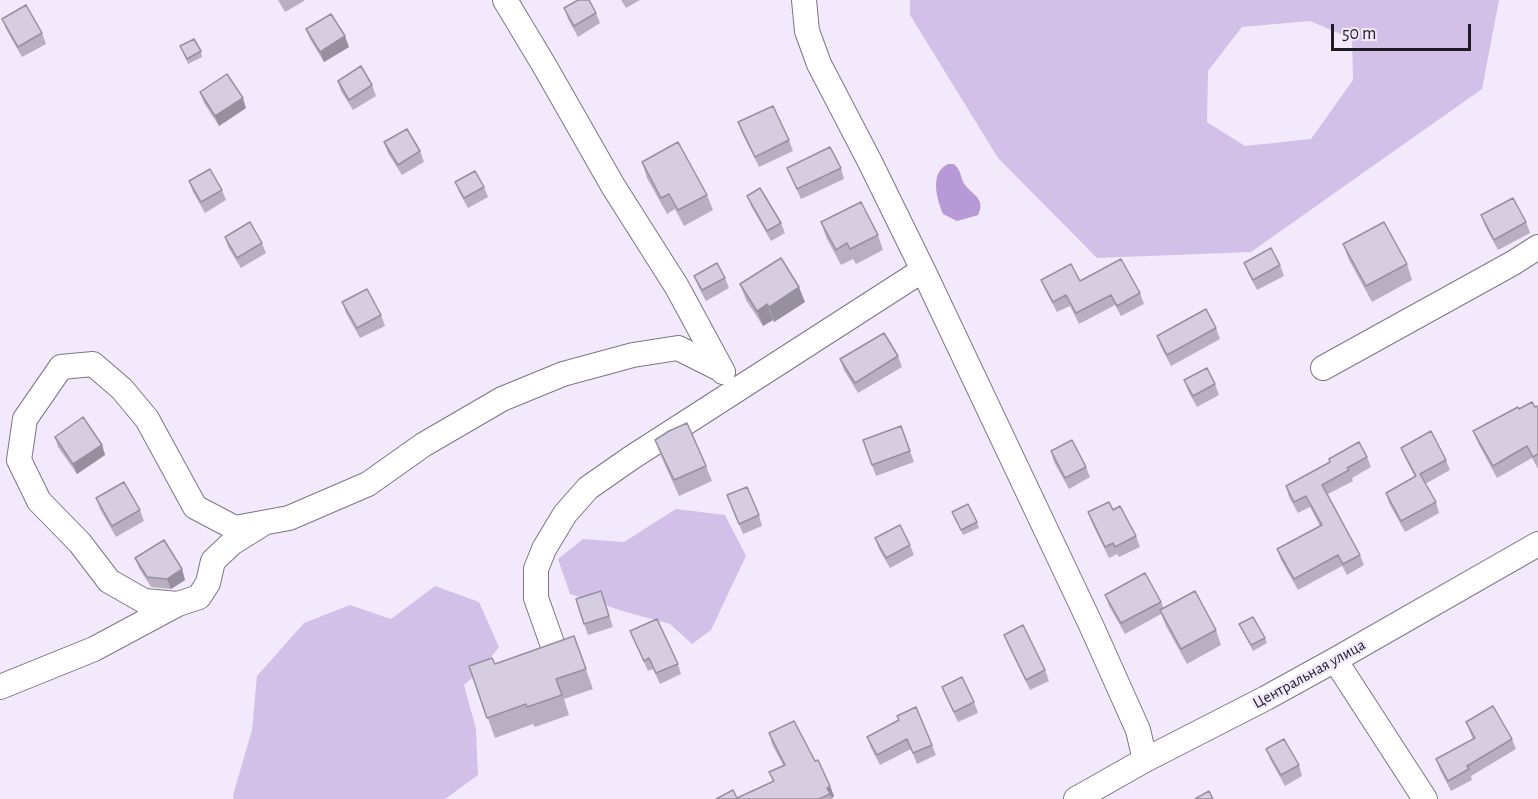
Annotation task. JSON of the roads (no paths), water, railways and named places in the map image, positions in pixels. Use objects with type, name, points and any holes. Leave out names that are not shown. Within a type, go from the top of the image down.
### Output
[{"type":"street","points":[[505,0],[613,186],[678,287],[734,393]]},
{"type":"street","points":[[804,0],[807,31],[819,64],[923,270],[1091,624],[1138,730],[1145,760]]},
{"type":"street","points":[[1323,368],[1538,247]]},
{"type":"street","points":[[553,646],[536,598],[536,569],[544,549],[565,513],[588,488],[923,270]]},
{"type":"street","points":[[178,604],[144,601],[109,581],[80,543],[39,501],[29,481],[19,460],[25,419],[61,367],[93,364],[122,388],[147,419],[195,507],[234,528],[289,518],[368,484],[423,444],[502,399],[563,374],[633,355],[678,348],[722,370]]},
{"type":"street","points":[[0,687],[94,650],[178,604],[199,597],[208,583],[213,561],[232,543],[264,523]]},
{"type":"street","name":"Центральная улица","points":[[1076,799],[1335,660],[1538,544]]},
{"type":"street","points":[[1335,660],[1425,799]]}]
